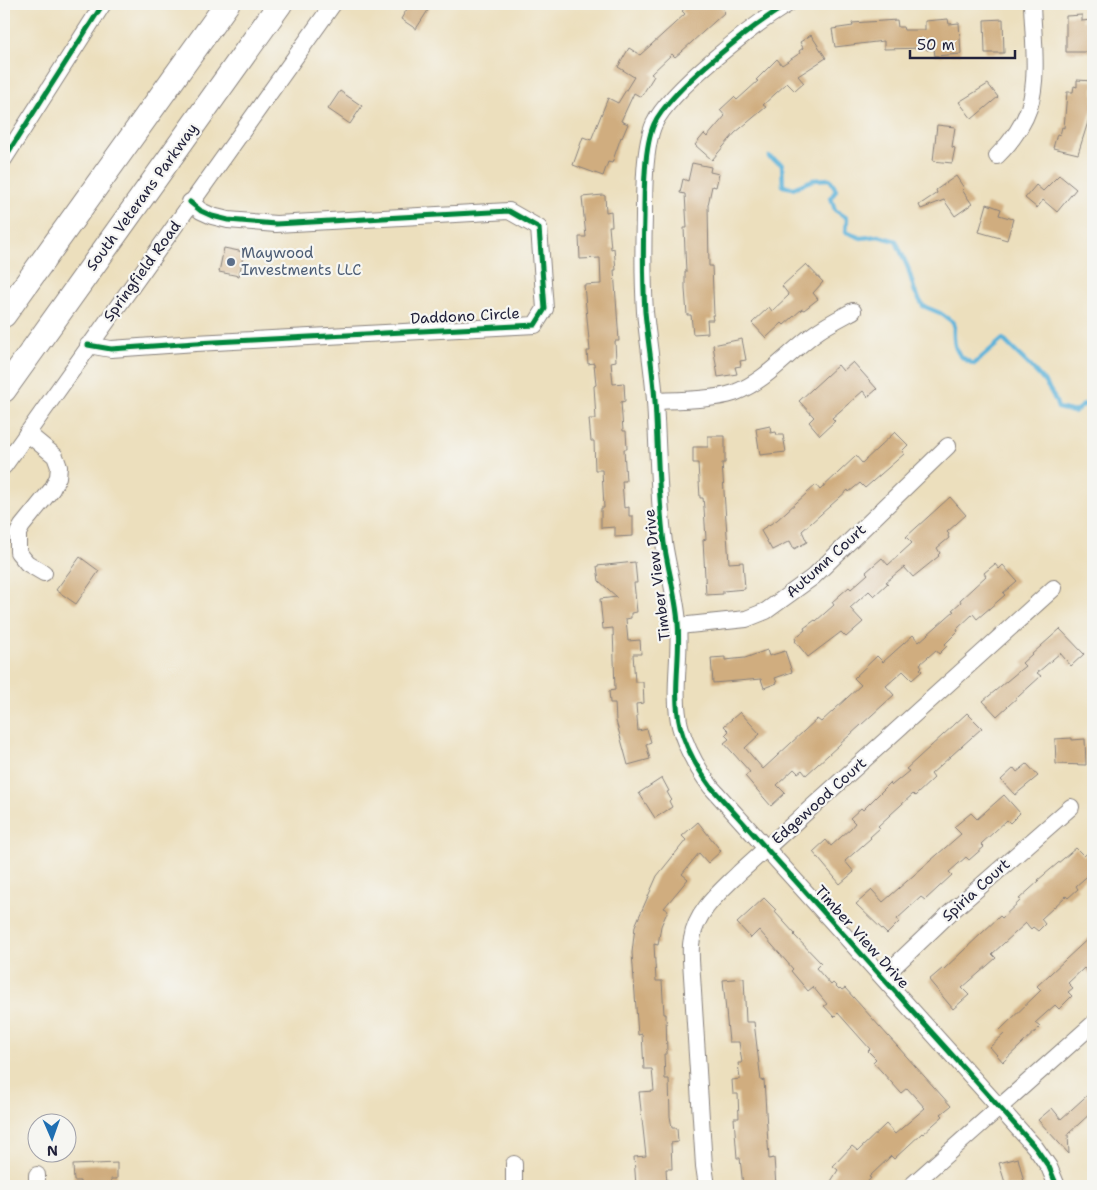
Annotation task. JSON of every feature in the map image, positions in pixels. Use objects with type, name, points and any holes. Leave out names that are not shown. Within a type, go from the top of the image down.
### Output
[{"type":"highway","points":[[4,315],[227,4]]},
{"type":"highway","name":"South Veterans Parkway","points":[[4,390],[280,4]]},
{"type":"street","points":[[4,159],[103,4]]},
{"type":"street","name":"Springfield Road","points":[[4,466],[88,345],[333,4]]},
{"type":"street","name":"Timber View Drive","points":[[788,4],[737,41],[670,100],[654,124],[648,150],[645,177],[642,270],[655,401],[664,540],[679,626],[677,704],[680,725],[684,739],[697,767],[711,787],[1035,1147],[1049,1167],[1058,1186]]},
{"type":"street","points":[[998,156],[1011,141],[1024,120],[1032,95],[1034,67],[1032,4]]},
{"type":"street","name":"Daddono Circle","points":[[88,345],[111,348],[535,325],[545,308],[539,228],[509,211],[276,224],[228,220],[212,216],[201,211],[190,202]]},
{"type":"street","points":[[655,401],[704,398],[732,394],[747,388],[770,372],[813,335],[853,311]]},
{"type":"street","points":[[27,433],[55,456],[59,467],[58,477],[52,489],[18,533],[18,552],[27,563],[44,573]]},
{"type":"street","name":"Autumn Court","points":[[679,626],[746,619],[756,616],[782,601],[813,577],[948,446]]},
{"type":"street","name":"Edgewood Court","points":[[707,1186],[692,986],[692,940],[696,925],[702,914],[717,895],[766,849],[1054,588]]},
{"type":"street","name":"Spiria Court","points":[[883,976],[950,912],[1071,807]]},
{"type":"street","points":[[911,1186],[1093,1024]]},
{"type":"street","points":[[514,1164],[514,1186]]},
{"type":"building","points":[[410,4],[432,4],[416,29],[401,19]]},
{"type":"building","points":[[690,4],[718,4],[725,12],[681,52],[675,57],[672,54],[651,74],[654,76],[641,97],[634,93],[621,121],[628,124],[621,137],[612,163],[608,162],[603,176],[573,165],[583,137],[591,140],[608,98],[618,103],[634,77],[618,67],[629,48],[640,55],[685,14],[682,11]]},
{"type":"building","points":[[1082,15],[1082,21],[1091,20],[1092,52],[1066,52],[1066,16]]},
{"type":"building","points":[[948,19],[949,24],[959,23],[961,54],[935,56],[934,49],[927,50],[926,48],[884,49],[884,41],[835,47],[832,29],[853,26],[852,23],[897,20],[898,27],[903,27],[904,30],[925,30],[925,21]]},
{"type":"building","points":[[1003,19],[1004,53],[985,53],[984,20]]},
{"type":"building","points":[[811,35],[826,58],[798,76],[804,83],[795,91],[787,83],[763,105],[766,107],[735,133],[712,160],[695,145],[704,134],[707,137],[725,116],[720,110],[734,97],[737,100],[758,81],[756,80],[777,59],[782,65],[800,53],[799,51],[803,48],[800,42]]},
{"type":"building","points":[[1077,80],[1093,81],[1093,109],[1078,154],[1053,148],[1057,134],[1060,135],[1062,127],[1064,128],[1067,92],[1073,92],[1074,86],[1077,87]]},
{"type":"building","points":[[988,84],[998,97],[972,119],[959,102]]},
{"type":"building","points":[[340,91],[362,106],[350,124],[328,109]]},
{"type":"building","points":[[937,125],[955,127],[952,147],[955,148],[952,163],[933,161]]},
{"type":"building","points":[[692,163],[711,167],[710,172],[719,174],[716,187],[712,186],[708,205],[709,266],[712,266],[714,315],[712,315],[713,320],[707,320],[708,333],[693,334],[691,315],[687,315],[685,289],[684,228],[687,228],[685,194],[680,193],[683,179],[688,181]]},
{"type":"building","points":[[1059,175],[1076,189],[1057,212],[1043,200],[1037,208],[1025,198],[1036,185],[1043,191]]},
{"type":"building","points":[[956,176],[964,188],[962,190],[972,204],[955,216],[944,200],[921,209],[919,205],[937,193],[936,190]]},
{"type":"building","points":[[605,196],[606,212],[611,211],[612,226],[609,226],[611,249],[614,248],[616,270],[614,270],[619,341],[615,341],[616,361],[611,362],[613,384],[624,383],[625,401],[621,402],[623,431],[626,431],[627,449],[624,449],[626,481],[622,481],[624,508],[629,507],[629,516],[633,516],[633,536],[615,537],[615,527],[601,528],[601,508],[604,508],[602,470],[595,470],[594,441],[591,441],[589,419],[596,419],[594,386],[596,385],[594,363],[588,364],[587,351],[590,351],[584,285],[601,284],[600,258],[580,259],[579,237],[586,237],[582,197]]},
{"type":"building","points":[[987,204],[1001,209],[999,215],[1013,219],[1007,240],[979,232]]},
{"type":"building","name":"Maywood Investments LLC","points":[[224,248],[244,252],[239,276],[219,272]]},
{"type":"building","points":[[806,264],[823,282],[813,293],[818,299],[804,310],[802,309],[784,325],[782,323],[766,338],[752,323],[769,307],[772,311],[789,295],[782,286]]},
{"type":"building","points":[[742,339],[746,360],[740,361],[741,366],[735,367],[737,374],[718,377],[713,345]]},
{"type":"building","points":[[853,362],[877,389],[868,397],[863,391],[832,418],[835,421],[820,435],[809,422],[814,417],[799,401],[838,365],[843,371]]},
{"type":"building","points":[[770,426],[771,433],[776,432],[777,435],[783,435],[786,452],[760,455],[756,429]]},
{"type":"building","points":[[895,432],[908,445],[902,451],[904,454],[865,488],[860,483],[849,492],[848,490],[802,531],[807,542],[794,549],[790,541],[772,550],[761,531],[762,529],[777,520],[816,485],[820,490],[856,456],[862,463]]},
{"type":"building","points":[[708,436],[725,436],[725,463],[722,463],[729,563],[743,562],[745,589],[723,591],[723,594],[706,595],[703,540],[706,539],[704,508],[703,498],[700,498],[698,463],[693,463],[693,447],[708,447]]},
{"type":"building","points":[[950,497],[966,515],[947,532],[949,538],[937,548],[940,553],[939,556],[913,577],[904,567],[886,582],[888,583],[874,596],[869,591],[850,608],[863,622],[846,637],[841,632],[808,657],[795,641],[795,638],[805,630],[804,628],[816,621],[834,605],[832,602],[849,587],[851,589],[868,574],[866,572],[882,558],[888,565],[912,543],[906,537]]},
{"type":"building","points":[[80,557],[99,571],[76,604],[56,590]]},
{"type":"building","points":[[635,562],[637,583],[634,583],[637,612],[631,613],[631,618],[626,619],[628,641],[640,640],[641,654],[633,654],[635,682],[643,682],[644,703],[636,704],[638,731],[647,729],[651,742],[646,744],[650,759],[628,765],[616,721],[615,703],[610,703],[609,691],[615,690],[613,628],[603,629],[600,599],[617,597],[599,581],[597,566]]},
{"type":"building","points":[[995,564],[999,569],[1003,565],[1017,581],[1003,593],[1005,595],[977,619],[973,614],[957,629],[958,631],[945,644],[947,646],[939,654],[936,650],[920,664],[922,671],[912,680],[903,671],[886,686],[894,695],[806,775],[802,770],[798,773],[794,769],[777,785],[785,793],[771,806],[745,776],[750,772],[724,743],[729,739],[725,735],[729,731],[724,726],[740,712],[760,734],[745,748],[763,769],[817,719],[821,722],[861,685],[854,678],[877,656],[883,662],[913,635],[919,642],[954,611],[952,610],[961,602],[960,600],[986,576],[984,573]]},
{"type":"building","points":[[1060,629],[1084,654],[1071,666],[1060,653],[1037,673],[1041,676],[997,716],[983,701],[1025,666],[1022,663]]},
{"type":"building","points":[[767,650],[769,656],[785,651],[792,672],[775,678],[777,683],[764,688],[761,679],[713,683],[711,658],[725,657],[725,660],[745,658]]},
{"type":"building","points":[[967,713],[982,728],[931,774],[934,778],[915,796],[913,794],[878,826],[880,828],[871,838],[845,861],[854,872],[840,884],[813,852],[826,840],[831,846],[851,828],[855,823],[850,818],[861,808],[863,810],[890,783],[892,785],[909,771],[906,769]]},
{"type":"building","points":[[1072,738],[1072,740],[1085,739],[1086,765],[1056,764],[1055,739]]},
{"type":"building","points":[[1027,764],[1038,776],[1015,795],[1001,780],[1014,768],[1017,772]]},
{"type":"building","points":[[662,778],[669,791],[667,792],[671,799],[669,801],[672,807],[655,818],[639,793]]},
{"type":"building","points":[[1004,795],[1020,813],[1010,823],[1007,820],[981,844],[984,847],[969,860],[966,857],[949,872],[952,875],[925,900],[921,897],[897,919],[899,922],[887,934],[856,904],[872,890],[883,902],[961,834],[954,827],[971,813],[977,819]]},
{"type":"building","points":[[698,822],[721,851],[708,863],[699,853],[682,874],[688,879],[664,908],[668,910],[661,926],[658,945],[654,944],[656,981],[662,981],[664,1014],[666,1014],[667,1054],[664,1054],[665,1079],[669,1079],[670,1116],[672,1128],[677,1128],[678,1142],[671,1143],[672,1169],[666,1169],[667,1184],[636,1186],[634,1157],[646,1156],[639,1092],[654,1091],[652,1069],[644,1069],[642,1034],[638,1035],[632,953],[635,926],[657,876],[686,840],[682,836]]},
{"type":"building","points":[[1076,848],[1084,856],[1093,848],[1093,871],[1076,886],[1078,889],[1068,898],[1066,896],[1041,919],[1045,924],[1038,931],[1033,927],[1031,929],[1026,923],[992,954],[996,958],[962,988],[969,995],[953,1009],[929,980],[944,969],[1000,916],[1002,918],[1038,880]]},
{"type":"building","points":[[764,898],[776,910],[775,912],[794,935],[821,963],[816,968],[831,985],[833,983],[842,990],[845,988],[951,1106],[941,1114],[943,1116],[894,1159],[891,1156],[869,1177],[871,1178],[864,1186],[828,1186],[838,1170],[833,1166],[852,1146],[858,1151],[886,1124],[895,1134],[925,1108],[907,1088],[901,1093],[873,1062],[876,1059],[868,1051],[870,1049],[838,1013],[834,1017],[824,1006],[827,1004],[813,987],[808,991],[791,971],[793,969],[759,930],[751,938],[737,923]]},
{"type":"building","points":[[1093,934],[1093,978],[1084,968],[1068,983],[1073,988],[1068,992],[1072,996],[1059,1009],[1055,1005],[1035,1023],[1040,1027],[1003,1062],[990,1047],[1004,1034],[1000,1030],[1041,990],[1037,986]]},
{"type":"building","points":[[744,978],[746,1022],[754,1022],[761,1081],[764,1080],[769,1159],[774,1158],[776,1186],[743,1186],[740,1158],[737,1158],[734,1118],[739,1118],[738,1094],[733,1094],[732,1080],[740,1079],[738,1063],[742,1063],[739,1042],[729,1042],[723,980]]},
{"type":"building","points":[[1093,1090],[1093,1111],[1068,1134],[1069,1154],[1038,1120],[1052,1108],[1061,1119]]},
{"type":"building","points":[[1018,1158],[1025,1186],[1006,1186],[999,1163]]},
{"type":"building","points":[[117,1163],[117,1179],[111,1179],[112,1186],[80,1186],[80,1181],[74,1181],[73,1165]]},
{"type":"waterway","points":[[769,157],[782,164],[783,186],[793,188],[813,180],[830,179],[836,190],[831,198],[835,210],[847,218],[846,232],[861,238],[878,236],[896,241],[908,268],[915,292],[923,306],[940,313],[954,323],[954,343],[958,353],[967,361],[974,364],[1003,339],[1042,379],[1049,388],[1058,408],[1074,412],[1085,404],[1093,404]]},
{"type":"waterway","points":[[1089,404],[1093,390]]},
{"type":"cycle path","points":[[4,159],[103,4]]},
{"type":"cycle path","points":[[788,4],[755,26],[694,76],[663,110],[654,124],[648,145],[644,195],[644,300],[655,401],[662,525],[678,623],[677,700],[680,726],[692,758],[711,787],[1035,1147],[1049,1167],[1057,1186]]},
{"type":"cycle path","points":[[88,345],[111,349],[535,325],[545,309],[539,228],[509,211],[276,224],[228,220],[212,216],[201,211],[190,202]]},
{"type":"place","name":"Maywood Investments LLC","points":[[231,262]]}]
